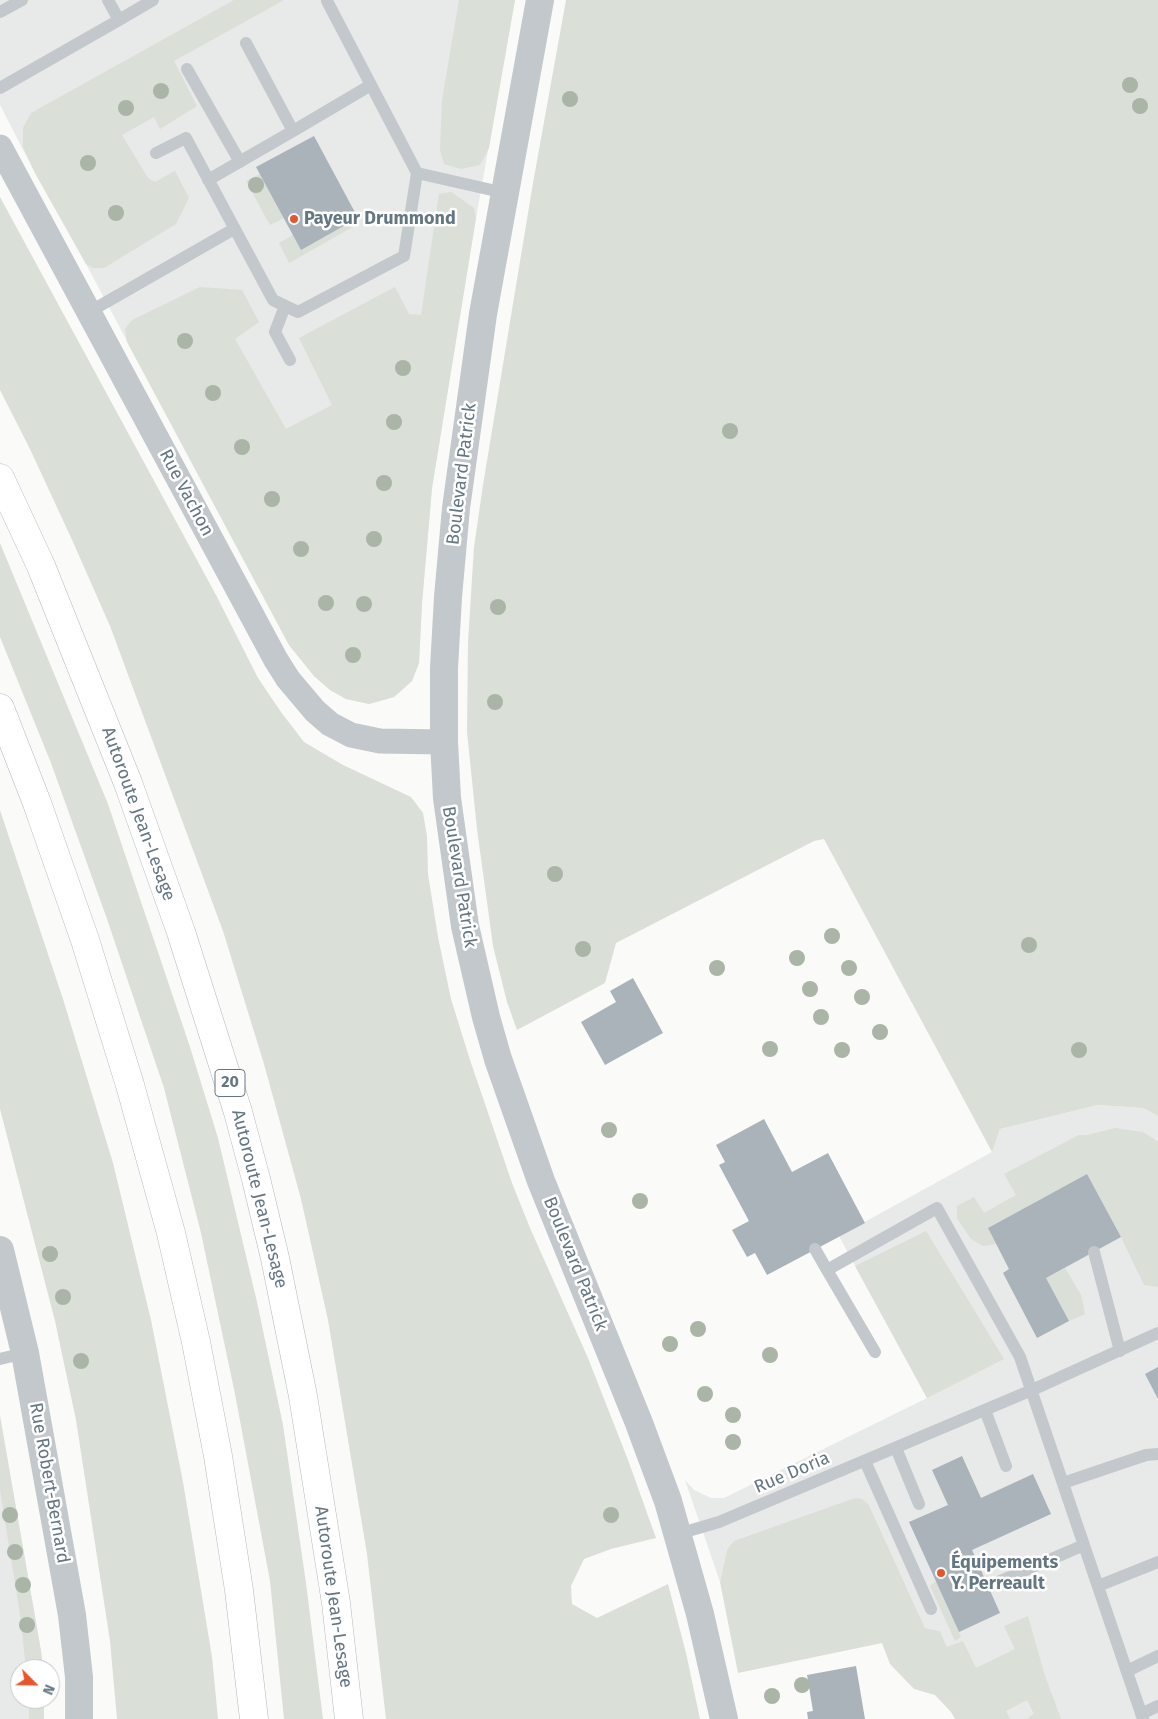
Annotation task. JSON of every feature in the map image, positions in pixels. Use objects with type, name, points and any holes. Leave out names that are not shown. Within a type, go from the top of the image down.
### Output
[{"type":"highway","name":"Autoroute Jean-Lesage","points":[[0,478],[44,574],[128,783],[189,956],[238,1112],[275,1258],[306,1412],[336,1603],[349,1719]]},
{"type":"highway","points":[[0,708],[37,803],[85,940],[130,1085],[172,1233],[218,1456],[239,1590],[254,1719]]},
{"type":"street","name":"Boulevard Patrick","points":[[540,0],[484,314],[456,508],[448,588],[444,668],[444,742],[447,798],[458,886],[475,972],[498,1060],[541,1181],[639,1424],[678,1534],[712,1662],[724,1719]]},
{"type":"street","name":"Rue Vachon","points":[[0,148],[276,660],[300,694],[330,724],[351,736],[380,741],[444,742]]},
{"type":"street","name":"Rue Robert-Bernard","points":[[0,1250],[12,1356],[72,1616],[79,1678],[79,1719]]},
{"type":"lane","points":[[0,12],[22,0]]},
{"type":"lane","points":[[108,0],[119,20]]},
{"type":"lane","points":[[0,88],[153,0]]},
{"type":"lane","points":[[156,153],[186,138],[273,300],[298,312],[404,256],[417,173],[327,2]]},
{"type":"lane","points":[[246,43],[293,131]]},
{"type":"lane","points":[[187,69],[240,162]]},
{"type":"lane","points":[[208,180],[371,85]]},
{"type":"lane","points":[[417,173],[505,193]]},
{"type":"lane","points":[[89,312],[234,229]]},
{"type":"lane","points":[[284,306],[275,332],[290,360]]},
{"type":"lane","points":[[827,1270],[937,1208],[1020,1358],[1142,1716],[1158,1706]]},
{"type":"lane","points":[[815,1249],[875,1352]]},
{"type":"lane","points":[[1094,1252],[1120,1350]]},
{"type":"lane","name":"Rue Doria","points":[[678,1534],[719,1522],[865,1461],[1032,1390],[1158,1333]]},
{"type":"lane","points":[[986,1410],[1006,1466]]},
{"type":"lane","points":[[896,1448],[919,1504]]},
{"type":"lane","points":[[1063,1483],[1146,1455],[1158,1454]]},
{"type":"lane","points":[[865,1461],[931,1609]]},
{"type":"lane","points":[[998,1582],[1084,1545]]},
{"type":"lane","points":[[1098,1586],[1158,1562]]},
{"type":"lane","points":[[1127,1671],[1158,1656]]},
{"type":"shaded area","points":[[0,0],[515,0],[476,218],[432,488],[419,663],[412,681],[394,697],[369,704],[346,699],[330,690],[314,676],[289,645],[0,105]]},
{"type":"shaded area","points":[[234,0],[284,0],[174,61],[197,106],[160,129],[154,117],[122,135],[148,178],[155,182],[175,171],[189,198],[176,224],[104,268],[93,268],[86,264],[35,173],[23,147],[23,128],[31,113]]},
{"type":"shaded area","points":[[459,0],[515,0],[489,148],[480,165],[461,169],[444,164],[440,150],[442,100]]},
{"type":"shaded area","points":[[566,0],[1158,0],[1158,1116],[1143,1108],[1098,1105],[1000,1129],[992,1152],[824,839],[814,841],[616,943],[605,983],[517,1030],[507,1002],[493,946],[477,829],[467,732],[468,642],[474,547],[483,485],[533,183]]},
{"type":"shaded area","points":[[260,174],[284,218],[270,225],[246,181]]},
{"type":"shaded area","points":[[451,192],[474,208],[476,218],[432,488],[419,663],[412,681],[394,697],[369,704],[346,699],[330,690],[314,676],[289,645],[127,342],[125,329],[132,320],[200,287],[242,290],[259,322],[235,339],[286,429],[332,405],[299,338],[395,287],[409,314],[421,315],[439,194]]},
{"type":"shaded area","points":[[0,197],[216,595],[258,678],[281,712],[304,742],[343,765],[411,797],[423,813],[427,836],[428,874],[438,937],[451,999],[470,1060],[512,1183],[588,1358],[656,1538],[611,1549],[584,1559],[571,1586],[572,1604],[597,1618],[668,1584],[686,1653],[700,1719],[386,1719],[367,1554],[328,1320],[301,1199],[264,1064],[223,931],[110,626],[30,449],[0,390]]},
{"type":"shaded area","points":[[356,220],[358,224],[289,263],[279,243],[293,235],[301,249]]},
{"type":"shaded area","points":[[0,543],[108,804],[190,1047],[218,1138],[257,1302],[283,1425],[323,1719],[284,1719],[270,1581],[235,1394],[201,1233],[164,1088],[107,919],[51,763],[0,637]]},
{"type":"shaded area","points":[[0,810],[63,999],[113,1163],[151,1320],[183,1482],[212,1657],[218,1719],[117,1719],[110,1641],[76,1420],[55,1321],[0,1109]]},
{"type":"shaded area","points":[[1098,1105],[1143,1108],[1158,1116],[1158,1719],[986,1719],[940,1631],[925,1628],[869,1505],[727,1550],[720,1582],[685,1480],[694,1490],[711,1498],[724,1498],[927,1398],[839,1236],[992,1152],[1000,1129]]},
{"type":"shaded area","points":[[1115,1128],[1143,1132],[1158,1142],[1158,1287],[1144,1285],[1087,1174],[988,1228],[996,1244],[983,1246],[971,1239],[957,1218],[957,1206],[974,1197],[984,1213],[1016,1195],[1004,1174],[1079,1135],[1087,1135]]},
{"type":"shaded area","points":[[926,1231],[1004,1359],[927,1398],[855,1266]]},
{"type":"shaded area","points":[[1065,1268],[1081,1295],[1085,1314],[1069,1321],[1046,1278]]},
{"type":"shaded area","points":[[0,1416],[42,1659],[10,1659],[10,1709],[44,1709],[44,1719],[0,1719]]},
{"type":"shaded area","points":[[0,1416],[42,1659],[25,1659],[20,1614],[0,1490]]},
{"type":"shaded area","points":[[855,1498],[862,1499],[869,1505],[925,1628],[940,1631],[947,1647],[963,1641],[976,1668],[1015,1649],[1004,1626],[1028,1616],[1044,1673],[1061,1719],[1026,1719],[1034,1714],[1027,1700],[1006,1711],[1010,1719],[955,1719],[935,1695],[914,1689],[890,1664],[882,1643],[738,1673],[720,1582],[727,1550],[734,1541]]},
{"type":"shaded area","points":[[936,1581],[961,1637],[955,1641],[930,1586]]},
{"type":"shaded area","points":[[29,1709],[44,1709],[44,1719],[29,1719]]},
{"type":"building","points":[[314,136],[358,218],[301,250],[256,167]]},
{"type":"building","points":[[633,978],[663,1033],[605,1065],[581,1022],[616,1002],[610,991]]},
{"type":"building","points":[[764,1119],[792,1172],[828,1153],[865,1223],[767,1275],[755,1253],[747,1257],[732,1230],[749,1221],[719,1165],[725,1162],[716,1145]]},
{"type":"building","points":[[1087,1174],[1121,1237],[1046,1278],[1069,1321],[1037,1338],[1003,1273],[1009,1269],[988,1228]]},
{"type":"building","points":[[1158,1367],[1158,1399],[1145,1374]]},
{"type":"building","points":[[962,1456],[981,1498],[1033,1474],[1051,1514],[972,1550],[1000,1613],[959,1632],[909,1522],[948,1505],[932,1470]]},
{"type":"building","points":[[856,1666],[865,1719],[808,1719],[807,1712],[813,1711],[807,1675]]},
{"type":"place","name":"Payeur Drummond","points":[[294,219]]},
{"type":"place","name":"Équipements Y. Perreault","points":[[941,1573]]}]
